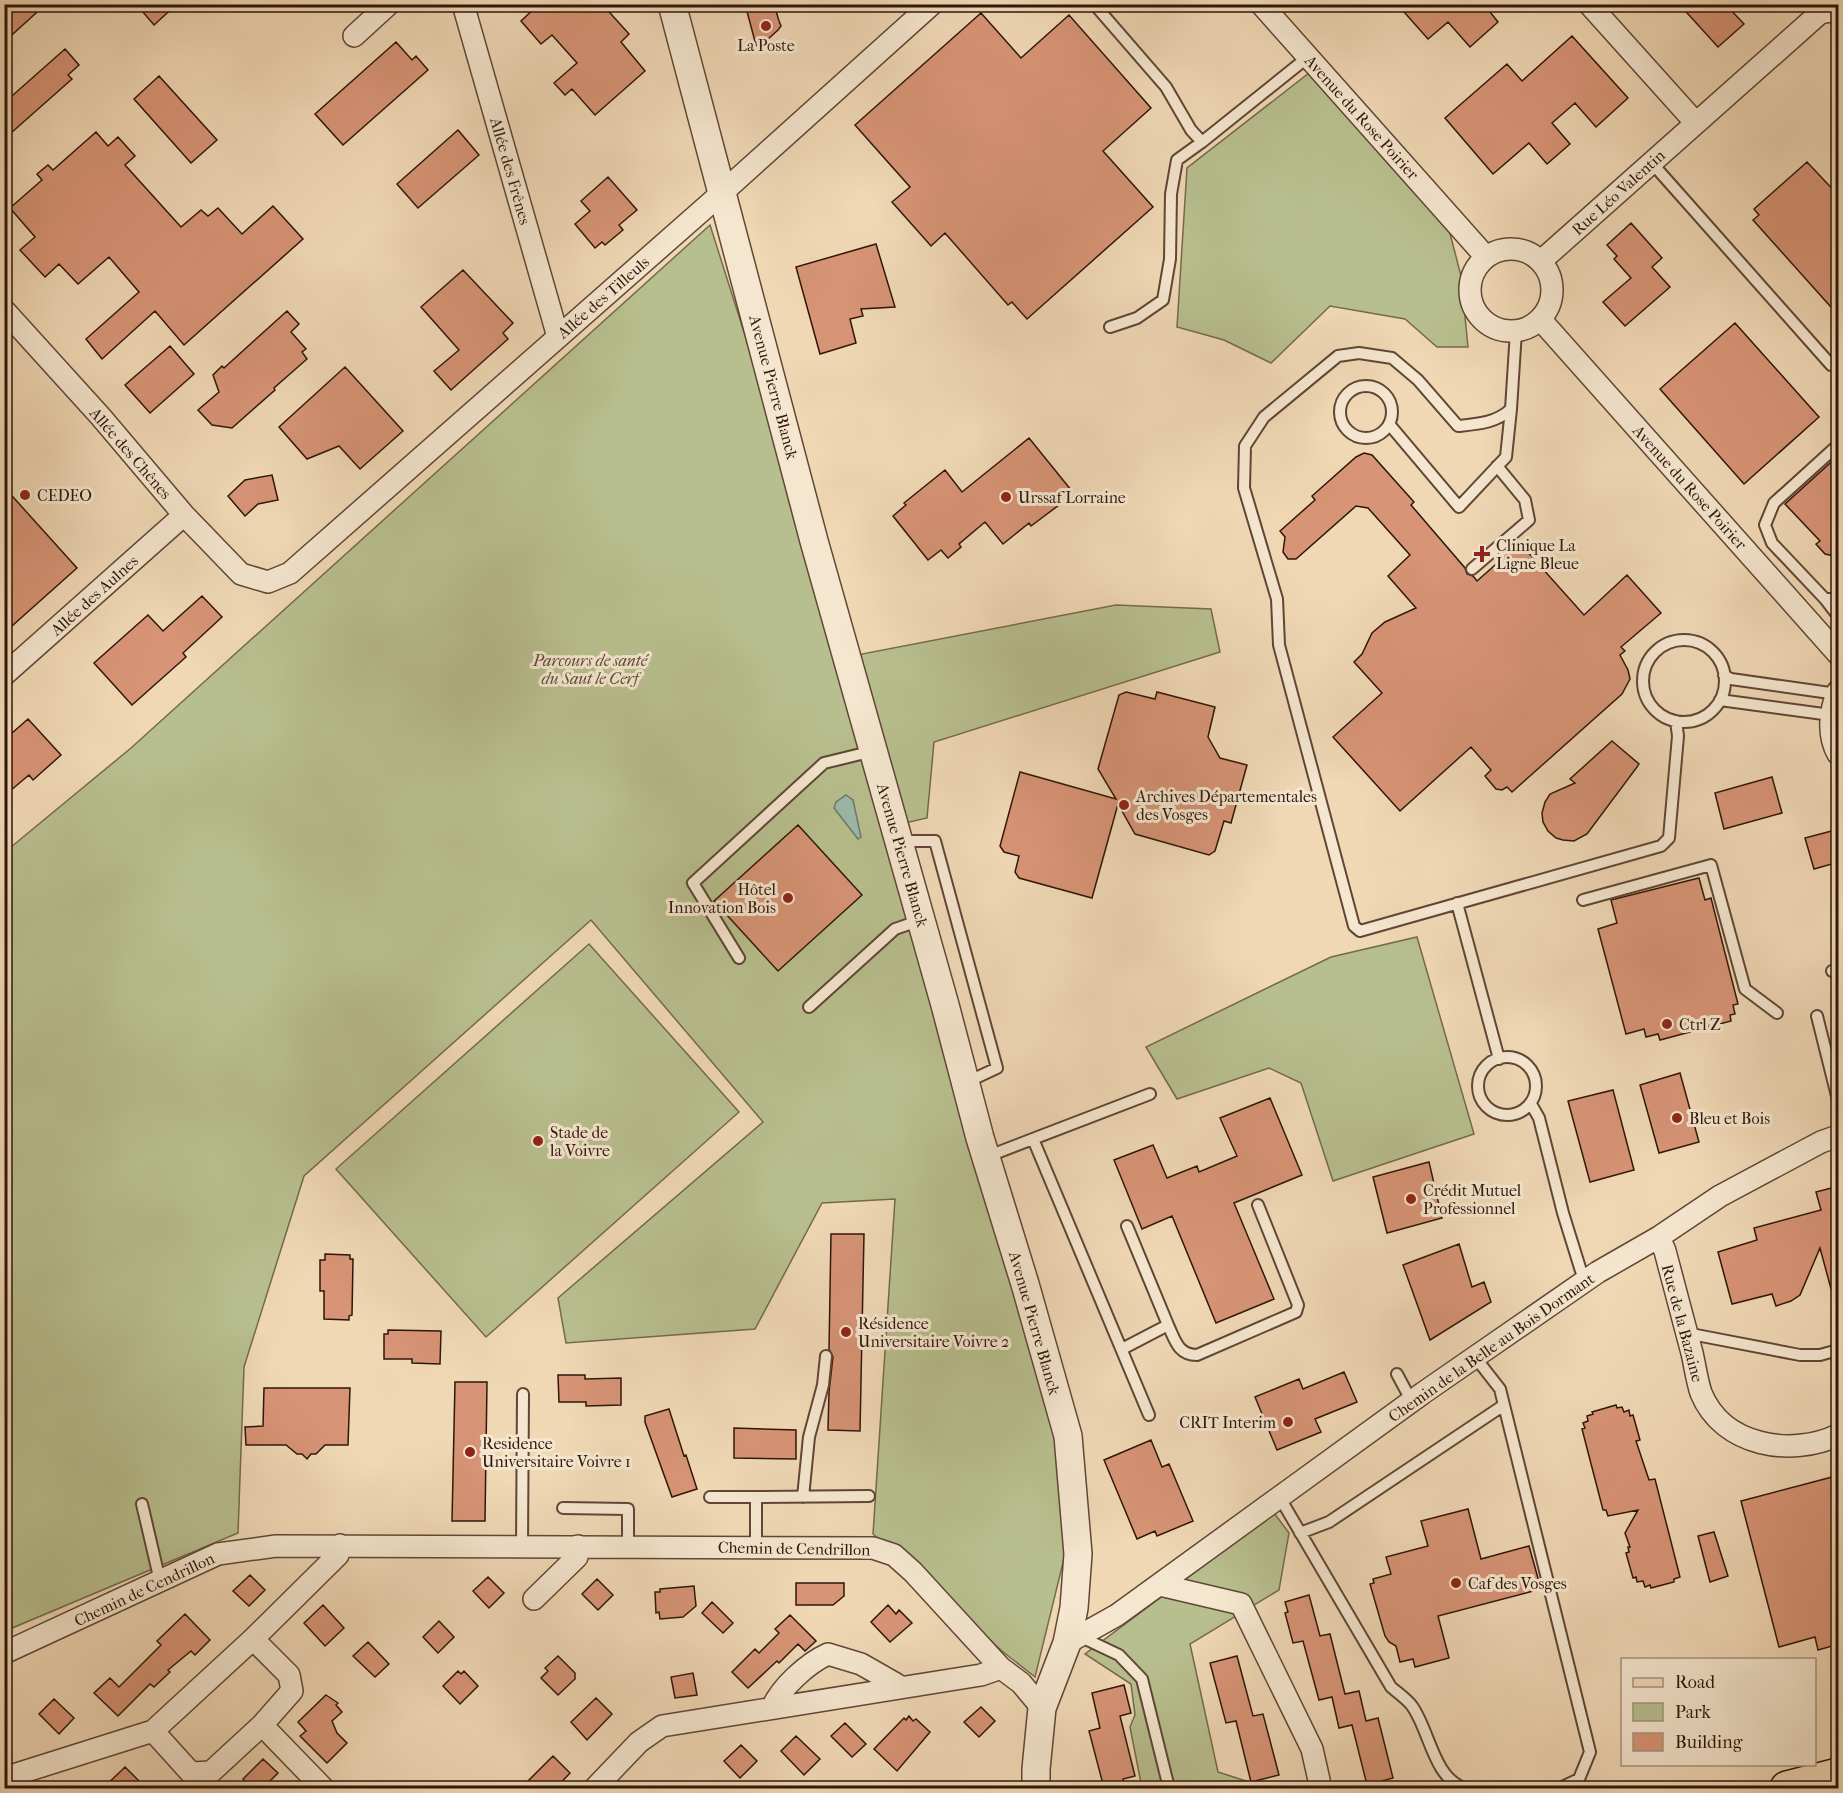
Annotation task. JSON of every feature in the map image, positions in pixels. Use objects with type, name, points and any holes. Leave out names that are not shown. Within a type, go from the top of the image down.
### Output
[{"type":"main road","points":[[1787,1788],[1839,1775]]},
{"type":"street","points":[[354,36],[389,4]]},
{"type":"street","name":"Allée des Frênes","points":[[463,4],[558,337]]},
{"type":"street","name":"Avenue Pierre Blanck","points":[[672,4],[814,541],[986,1158],[1068,1436],[1078,1554],[1073,1640],[1042,1708]]},
{"type":"street","name":"Allée des Tilleuls","points":[[268,582],[290,573],[723,192],[932,4]]},
{"type":"street","name":"Avenue du Rose Poirier","points":[[1261,4],[1486,257]]},
{"type":"street","points":[[1589,4],[1695,122]]},
{"type":"street","name":"Rue Léo Valentin","points":[[1541,261],[1820,13],[1839,10]]},
{"type":"street","points":[[1508,249],[1531,254],[1541,261],[1552,284],[1552,297],[1548,309],[1540,319],[1529,327],[1516,331],[1490,326],[1480,317],[1473,305],[1470,292],[1471,279],[1477,267],[1486,257],[1508,249]]},
{"type":"street","name":"Allée des Chênes","points":[[4,310],[101,417],[184,515],[241,574],[268,582]]},
{"type":"street","name":"Avenue du Rose Poirier","points":[[1540,319],[1839,654]]},
{"type":"street","name":"Allée des Aulnes","points":[[4,675],[184,515]]},
{"type":"street","points":[[1838,692],[1831,715],[1831,733],[1839,754]]},
{"type":"street","name":"Chemin de la Belle au Bois Dormant","points":[[1073,1640],[1117,1615],[1160,1585],[1475,1357],[1587,1280],[1659,1237],[1720,1196],[1821,1143],[1839,1136]]},
{"type":"street","name":"Rue de la Bazaine","points":[[1659,1237],[1701,1393],[1714,1414],[1745,1438],[1763,1444],[1786,1447],[1810,1445],[1839,1434]]},
{"type":"street","points":[[4,1778],[153,1731],[339,1556],[340,1545]]},
{"type":"street","name":"Chemin de Cendrillon","points":[[4,1653],[218,1554],[276,1546],[873,1548],[894,1555],[913,1572],[1001,1668],[1021,1683],[1042,1708]]},
{"type":"street","points":[[534,1599],[578,1557],[578,1546]]},
{"type":"street","points":[[1160,1585],[1240,1604],[1312,1749],[1319,1780]]},
{"type":"street","points":[[153,1731],[191,1773],[211,1772],[262,1725],[292,1691],[289,1675],[253,1639]]},
{"type":"street","points":[[772,1708],[777,1697],[813,1660],[828,1654],[861,1664],[900,1688]]},
{"type":"street","points":[[596,1788],[639,1742],[662,1726],[981,1675],[1001,1668]]},
{"type":"street","points":[[1036,1788],[1042,1708]]},
{"type":"street","points":[[262,1725],[323,1788]]},
{"type":"lane","points":[[1094,4],[1166,87],[1191,130],[1202,141]]},
{"type":"lane","points":[[1110,327],[1137,318],[1163,300],[1170,259],[1171,194],[1177,160],[1308,57]]},
{"type":"lane","points":[[1651,162],[1832,365]]},
{"type":"lane","points":[[1389,424],[1459,507],[1506,457],[1516,331]]},
{"type":"lane","points":[[1511,409],[1503,417],[1484,424],[1458,426],[1418,380],[1392,358],[1359,353],[1338,356],[1264,417],[1245,446],[1244,488],[1277,599],[1279,645],[1354,926],[1360,931],[1661,846],[1669,838],[1678,735],[1676,721]]},
{"type":"lane","points":[[1359,387],[1375,388],[1389,399],[1392,416],[1389,424],[1377,435],[1368,438],[1360,437],[1345,428],[1341,420],[1342,404],[1351,391],[1359,387]]},
{"type":"lane","points":[[1839,444],[1774,503],[1765,525],[1772,543],[1839,616]]},
{"type":"lane","points":[[1472,569],[1529,520],[1525,500],[1497,466]]},
{"type":"lane","points":[[1825,599],[1839,599]]},
{"type":"lane","points":[[1680,640],[1693,641],[1705,646],[1721,663],[1724,687],[1720,700],[1702,718],[1689,722],[1664,717],[1646,698],[1643,673],[1648,661],[1667,643],[1680,640]]},
{"type":"lane","points":[[1724,675],[1731,678],[1838,692]]},
{"type":"lane","points":[[1720,700],[1831,715]]},
{"type":"lane","points":[[739,958],[693,883],[824,763],[873,751]]},
{"type":"lane","points":[[899,841],[935,842],[997,1068],[965,1083]]},
{"type":"lane","points":[[1583,900],[1711,865],[1745,990],[1777,1013]]},
{"type":"lane","points":[[1457,903],[1499,1059]]},
{"type":"lane","points":[[809,1007],[895,929],[921,919]]},
{"type":"lane","points":[[1817,1016],[1839,1100]]},
{"type":"lane","points":[[1513,1058],[1522,1061],[1535,1075],[1536,1095],[1524,1111],[1516,1115],[1506,1116],[1488,1109],[1482,1102],[1478,1083],[1481,1074],[1486,1066],[1499,1059],[1513,1058]]},
{"type":"lane","points":[[986,1158],[1150,1094]]},
{"type":"lane","points":[[1531,1104],[1539,1118],[1563,1213],[1581,1270],[1587,1280]]},
{"type":"lane","points":[[1033,1139],[1149,1415]]},
{"type":"lane","points":[[1127,1226],[1179,1349],[1188,1355],[1197,1355],[1296,1312],[1298,1305],[1258,1205]]},
{"type":"lane","points":[[1122,1349],[1168,1325]]},
{"type":"lane","points":[[1686,1333],[1800,1355],[1820,1355],[1839,1350]]},
{"type":"lane","points":[[803,1497],[809,1437],[823,1385],[826,1356]]},
{"type":"lane","points":[[1475,1357],[1500,1389],[1590,1752],[1579,1779],[1560,1788]]},
{"type":"lane","points":[[1397,1374],[1412,1402]]},
{"type":"lane","points":[[522,1546],[523,1394]]},
{"type":"lane","points":[[1300,1533],[1329,1522],[1504,1405]]},
{"type":"lane","points":[[710,1497],[869,1496]]},
{"type":"lane","points":[[756,1497],[756,1547]]},
{"type":"lane","points":[[1280,1498],[1391,1687],[1412,1706],[1441,1768],[1456,1785],[1464,1788]]},
{"type":"lane","points":[[142,1504],[160,1581]]},
{"type":"lane","points":[[562,1508],[628,1509],[628,1546]]},
{"type":"lane","points":[[1073,1640],[1119,1655],[1142,1679],[1169,1788]]},
{"type":"green space","points":[[1309,73],[1444,210],[1461,276],[1468,347],[1437,347],[1405,319],[1330,306],[1271,363],[1224,340],[1177,327],[1187,168]]},
{"type":"green space","name":"Parcours de santé du Saut le Cerf","points":[[710,225],[847,657],[1116,605],[1211,609],[1220,652],[934,742],[927,818],[892,826],[1049,1349],[1072,1526],[1035,1677],[1002,1651],[873,1534],[895,1199],[822,1203],[755,1329],[566,1343],[558,1298],[763,1122],[591,920],[304,1176],[244,1367],[238,1533],[5,1631],[5,852],[131,748]]},
{"type":"green space","points":[[1417,937],[1474,1134],[1333,1181],[1301,1083],[1269,1068],[1177,1099],[1146,1047],[1331,957]]},
{"type":"green space","name":"Stade de la Voivre","points":[[589,944],[739,1112],[486,1337],[336,1169]]},
{"type":"green space","points":[[1274,1513],[1289,1533],[1279,1590],[1190,1644],[1218,1772],[1268,1788],[1142,1788],[1130,1727],[1135,1715],[1131,1684],[1085,1654]]},
{"type":"shaded area","points":[[846,795],[853,800],[861,837],[858,839],[834,808],[836,802]]},
{"type":"building","points":[[4,4],[46,4],[4,42]]},
{"type":"building","points":[[136,4],[177,4],[154,25]]},
{"type":"building","points":[[539,4],[602,4],[629,34],[621,42],[645,71],[595,115],[572,89],[565,95],[554,83],[577,63],[552,35],[541,44],[521,21]]},
{"type":"building","name":"La Poste","points":[[745,4],[774,4],[781,26],[757,49]]},
{"type":"building","points":[[1397,4],[1493,5],[1490,12],[1498,22],[1470,47],[1448,22],[1428,39]]},
{"type":"building","points":[[1679,4],[1725,4],[1744,24],[1718,47]]},
{"type":"building","points":[[981,13],[1021,58],[1069,15],[1151,108],[1103,151],[1153,207],[1027,319],[1012,302],[1008,305],[945,233],[931,246],[892,202],[910,187],[855,125]]},
{"type":"building","points":[[1572,36],[1628,98],[1596,127],[1575,103],[1552,123],[1570,144],[1547,164],[1529,143],[1493,174],[1445,118],[1507,64],[1522,81]]},
{"type":"building","points":[[396,42],[412,60],[416,56],[428,70],[343,145],[315,114]]},
{"type":"building","points":[[65,49],[79,65],[68,75],[72,79],[11,133],[4,125],[4,103]]},
{"type":"building","points":[[159,76],[217,140],[191,163],[134,99]]},
{"type":"building","points":[[458,130],[479,155],[418,208],[397,184]]},
{"type":"building","points":[[96,132],[108,146],[118,137],[135,156],[125,165],[181,227],[201,210],[208,216],[218,208],[242,234],[273,206],[303,239],[184,345],[155,311],[102,359],[86,339],[139,292],[109,257],[78,284],[59,264],[45,277],[20,250],[35,237],[10,208],[42,180],[37,174],[48,165],[53,170]]},
{"type":"building","points":[[1807,162],[1839,196],[1839,316],[1753,220],[1759,215],[1754,209]]},
{"type":"building","points":[[608,177],[637,210],[619,225],[623,230],[605,245],[602,242],[595,248],[575,224],[590,211],[581,201]]},
{"type":"building","points":[[1631,223],[1662,258],[1652,267],[1670,287],[1625,326],[1603,302],[1631,278],[1614,259],[1617,256],[1607,245]]},
{"type":"building","points":[[876,244],[895,307],[861,309],[863,316],[850,319],[856,343],[820,354],[796,267]]},
{"type":"building","points":[[463,270],[513,323],[503,333],[508,339],[451,390],[434,371],[459,350],[421,307]]},
{"type":"building","points":[[287,311],[299,324],[291,332],[306,349],[302,352],[307,359],[232,428],[212,425],[198,410],[219,392],[213,375],[222,366],[224,368]]},
{"type":"building","points":[[1735,323],[1819,417],[1744,484],[1660,389]]},
{"type":"building","points":[[170,346],[194,374],[150,413],[125,385]]},
{"type":"building","points":[[345,367],[403,431],[360,469],[339,446],[307,459],[279,427]]},
{"type":"building","points":[[1029,438],[1071,490],[1057,502],[1059,505],[1031,526],[1029,523],[1003,544],[985,522],[959,544],[961,547],[948,558],[941,550],[928,560],[893,516],[906,505],[904,503],[945,470],[962,492]]},
{"type":"building","points":[[1364,453],[1372,455],[1414,502],[1411,505],[1465,568],[1467,574],[1473,576],[1477,581],[1511,551],[1525,549],[1584,615],[1627,575],[1661,613],[1621,647],[1625,651],[1620,655],[1630,679],[1622,694],[1512,792],[1507,787],[1502,790],[1496,789],[1485,776],[1491,770],[1471,747],[1400,811],[1333,737],[1382,693],[1354,662],[1362,654],[1372,633],[1385,622],[1416,608],[1388,576],[1410,555],[1368,508],[1356,506],[1296,559],[1288,559],[1283,552],[1285,537],[1280,531],[1315,500],[1312,496],[1356,457]]},
{"type":"building","points":[[1839,455],[1839,557],[1825,554],[1816,544],[1820,541],[1785,504]]},
{"type":"building","points":[[272,475],[278,500],[258,504],[245,516],[228,496],[245,480]]},
{"type":"building","points":[[4,487],[77,568],[4,633]]},
{"type":"building","points":[[202,596],[222,617],[183,653],[186,657],[132,705],[94,663],[148,615],[163,631]]},
{"type":"building","name":"Archives Départementales des Vosges","points":[[1126,692],[1155,699],[1157,692],[1215,707],[1208,737],[1220,758],[1247,765],[1231,823],[1224,821],[1215,851],[1209,855],[1135,834],[1118,804],[1092,898],[1019,878],[1015,872],[1019,856],[1004,852],[1000,846],[1020,772],[1116,799],[1098,769],[1119,695]]},
{"type":"building","points":[[28,719],[61,755],[33,780],[29,775],[4,796],[4,740]]},
{"type":"building","points":[[1612,741],[1639,764],[1587,834],[1574,841],[1556,838],[1543,822],[1542,813],[1545,802],[1550,794],[1575,783],[1570,779]]},
{"type":"building","points":[[1772,777],[1782,813],[1724,829],[1715,793]]},
{"type":"building","name":"Hôtel Innovation Bois","points":[[798,825],[862,895],[778,971],[714,901]]},
{"type":"building","points":[[1839,829],[1839,862],[1814,869],[1805,838]]},
{"type":"building","points":[[1699,878],[1705,900],[1711,898],[1738,1004],[1733,1005],[1735,1014],[1730,1015],[1731,1021],[1660,1040],[1658,1034],[1646,1037],[1644,1029],[1626,1034],[1598,929],[1617,923],[1611,900]]},
{"type":"building","points":[[1680,1073],[1699,1142],[1659,1153],[1640,1085]]},
{"type":"building","points":[[1613,1090],[1634,1170],[1590,1182],[1568,1101]]},
{"type":"building","points":[[1270,1098],[1302,1175],[1234,1203],[1274,1299],[1216,1323],[1172,1216],[1142,1229],[1114,1160],[1153,1145],[1167,1178],[1197,1166],[1199,1172],[1237,1156],[1220,1118]]},
{"type":"building","points":[[1429,1162],[1442,1218],[1387,1233],[1373,1177]]},
{"type":"building","points":[[1839,1186],[1839,1299],[1834,1300],[1820,1248],[1800,1295],[1791,1301],[1776,1306],[1772,1294],[1732,1304],[1718,1252],[1757,1240],[1754,1228],[1821,1210],[1816,1192]]},
{"type":"building","name":"Résidence Universitaire Voivre 2","points":[[831,1234],[864,1234],[860,1431],[828,1430],[833,1357],[829,1349]]},
{"type":"building","points":[[1459,1244],[1472,1287],[1484,1282],[1491,1302],[1430,1340],[1403,1265]]},
{"type":"building","points":[[325,1254],[350,1255],[350,1259],[353,1259],[352,1315],[349,1316],[349,1320],[324,1319],[324,1291],[320,1291],[320,1260],[325,1260]]},
{"type":"building","points":[[388,1330],[441,1331],[440,1364],[412,1363],[412,1359],[384,1359],[384,1334],[388,1334]]},
{"type":"building","points":[[1344,1372],[1357,1402],[1315,1419],[1321,1432],[1277,1450],[1255,1397],[1299,1379],[1303,1389]]},
{"type":"building","points":[[558,1375],[585,1375],[585,1379],[621,1378],[621,1405],[586,1406],[586,1402],[559,1402]]},
{"type":"building","name":"Residence Universitaire Voivre 1","points":[[455,1382],[487,1382],[485,1521],[452,1521]]},
{"type":"building","points":[[264,1388],[350,1388],[348,1445],[325,1445],[307,1459],[286,1445],[246,1445],[245,1427],[263,1426]]},
{"type":"building","points":[[1616,1405],[1617,1408],[1622,1407],[1624,1412],[1629,1410],[1630,1416],[1633,1415],[1640,1440],[1636,1441],[1649,1480],[1655,1479],[1680,1577],[1674,1579],[1674,1582],[1651,1588],[1650,1585],[1645,1587],[1643,1581],[1637,1582],[1636,1577],[1633,1578],[1626,1553],[1629,1552],[1628,1547],[1630,1547],[1625,1533],[1638,1510],[1608,1516],[1606,1510],[1603,1510],[1582,1429],[1585,1428],[1583,1423],[1588,1421],[1587,1416],[1593,1414],[1592,1412]]},
{"type":"building","points":[[669,1409],[697,1489],[672,1497],[645,1422],[645,1416]]},
{"type":"building","points":[[734,1428],[796,1430],[796,1459],[734,1458]]},
{"type":"building","points":[[1151,1440],[1162,1467],[1169,1464],[1193,1521],[1157,1536],[1155,1531],[1137,1539],[1104,1460]]},
{"type":"building","points":[[1836,1476],[1839,1484],[1839,1644],[1818,1650],[1815,1637],[1779,1647],[1741,1501]]},
{"type":"building","points":[[1468,1509],[1481,1559],[1529,1546],[1541,1589],[1438,1616],[1449,1658],[1415,1667],[1413,1659],[1400,1662],[1396,1646],[1385,1636],[1370,1584],[1374,1583],[1373,1579],[1391,1574],[1386,1557],[1428,1546],[1421,1521]]},
{"type":"building","points":[[1714,1532],[1728,1576],[1710,1582],[1698,1536]]},
{"type":"building","points":[[250,1575],[265,1590],[249,1606],[233,1591]]},
{"type":"building","points":[[488,1577],[504,1593],[489,1608],[473,1591]]},
{"type":"building","points":[[597,1579],[613,1595],[598,1610],[582,1594]]},
{"type":"building","points":[[796,1583],[844,1583],[844,1596],[833,1605],[796,1605]]},
{"type":"building","points":[[694,1586],[696,1606],[683,1617],[660,1619],[659,1612],[656,1613],[655,1592],[660,1592],[660,1589]]},
{"type":"building","points":[[1309,1595],[1320,1636],[1330,1634],[1345,1694],[1359,1691],[1366,1721],[1378,1718],[1393,1778],[1367,1785],[1352,1725],[1339,1728],[1332,1697],[1319,1700],[1303,1641],[1293,1643],[1285,1613],[1288,1612],[1285,1602]]},
{"type":"building","points":[[712,1602],[733,1623],[723,1633],[702,1613]]},
{"type":"building","points":[[323,1605],[344,1628],[325,1646],[304,1623]]},
{"type":"building","points":[[888,1605],[896,1614],[899,1610],[912,1623],[890,1642],[871,1622]]},
{"type":"building","points":[[185,1614],[210,1640],[195,1655],[191,1651],[168,1670],[170,1672],[154,1687],[150,1684],[118,1716],[94,1693],[110,1678],[119,1687],[161,1645],[157,1641]]},
{"type":"building","points":[[790,1615],[816,1641],[805,1651],[798,1644],[748,1688],[732,1672],[755,1649],[759,1653],[779,1633],[775,1629]]},
{"type":"building","points":[[439,1621],[454,1637],[438,1653],[423,1637]]},
{"type":"building","points":[[368,1642],[389,1664],[375,1677],[353,1656]]},
{"type":"building","points":[[558,1656],[575,1673],[575,1679],[558,1695],[541,1678],[548,1671],[545,1668]]},
{"type":"building","points":[[1237,1656],[1253,1716],[1263,1714],[1279,1775],[1251,1782],[1236,1721],[1226,1723],[1210,1663]]},
{"type":"building","points":[[458,1671],[461,1674],[464,1671],[478,1686],[460,1704],[443,1686]]},
{"type":"building","points":[[693,1673],[697,1695],[675,1698],[671,1677]]},
{"type":"building","points":[[1124,1685],[1131,1713],[1120,1716],[1135,1776],[1123,1779],[1125,1788],[1104,1788],[1089,1731],[1100,1728],[1092,1693]]},
{"type":"building","points":[[326,1695],[338,1703],[336,1705],[342,1712],[332,1721],[337,1733],[347,1743],[327,1763],[300,1736],[306,1731],[298,1722]]},
{"type":"building","points":[[596,1698],[612,1714],[587,1740],[571,1722]]},
{"type":"building","points":[[54,1699],[74,1718],[59,1734],[39,1714]]},
{"type":"building","points":[[981,1707],[995,1721],[979,1737],[964,1722]]},
{"type":"building","points":[[909,1716],[913,1721],[916,1719],[930,1732],[897,1771],[874,1749],[904,1718],[906,1720]]},
{"type":"building","points":[[845,1723],[866,1744],[852,1757],[831,1736]]},
{"type":"building","points":[[796,1736],[820,1759],[804,1775],[781,1751]]},
{"type":"building","points":[[741,1745],[757,1761],[740,1778],[724,1761]]},
{"type":"building","points":[[553,1756],[570,1773],[556,1788],[521,1788]]},
{"type":"building","points":[[263,1759],[278,1773],[263,1788],[252,1788],[243,1779]]},
{"type":"building","points":[[125,1767],[146,1788],[103,1788],[122,1770]]},
{"type":"place","name":"La Poste","points":[[766,26]]},
{"type":"place","name":"CEDEO","points":[[25,495]]},
{"type":"place","name":"Urssaf Lorraine","points":[[1006,497]]},
{"type":"place","name":"Clinique La Ligne Bleue","points":[[1482,554]]},
{"type":"place","name":"Archives Départementales des Vosges","points":[[1124,805]]},
{"type":"place","name":"Hôtel Innovation Bois","points":[[788,898]]},
{"type":"place","name":"Ctrl Z","points":[[1667,1024]]},
{"type":"place","name":"Bleu et Bois","points":[[1677,1118]]},
{"type":"place","name":"Stade de la Voivre","points":[[538,1141]]},
{"type":"place","name":"Crédit Mutuel Professionnel","points":[[1411,1199]]},
{"type":"place","name":"Résidence Universitaire Voivre 2","points":[[846,1332]]},
{"type":"place","name":"CRIT Interim","points":[[1288,1422]]},
{"type":"place","name":"Residence Universitaire Voivre 1","points":[[470,1452]]},
{"type":"place","name":"Caf des Vosges","points":[[1456,1583]]}]
